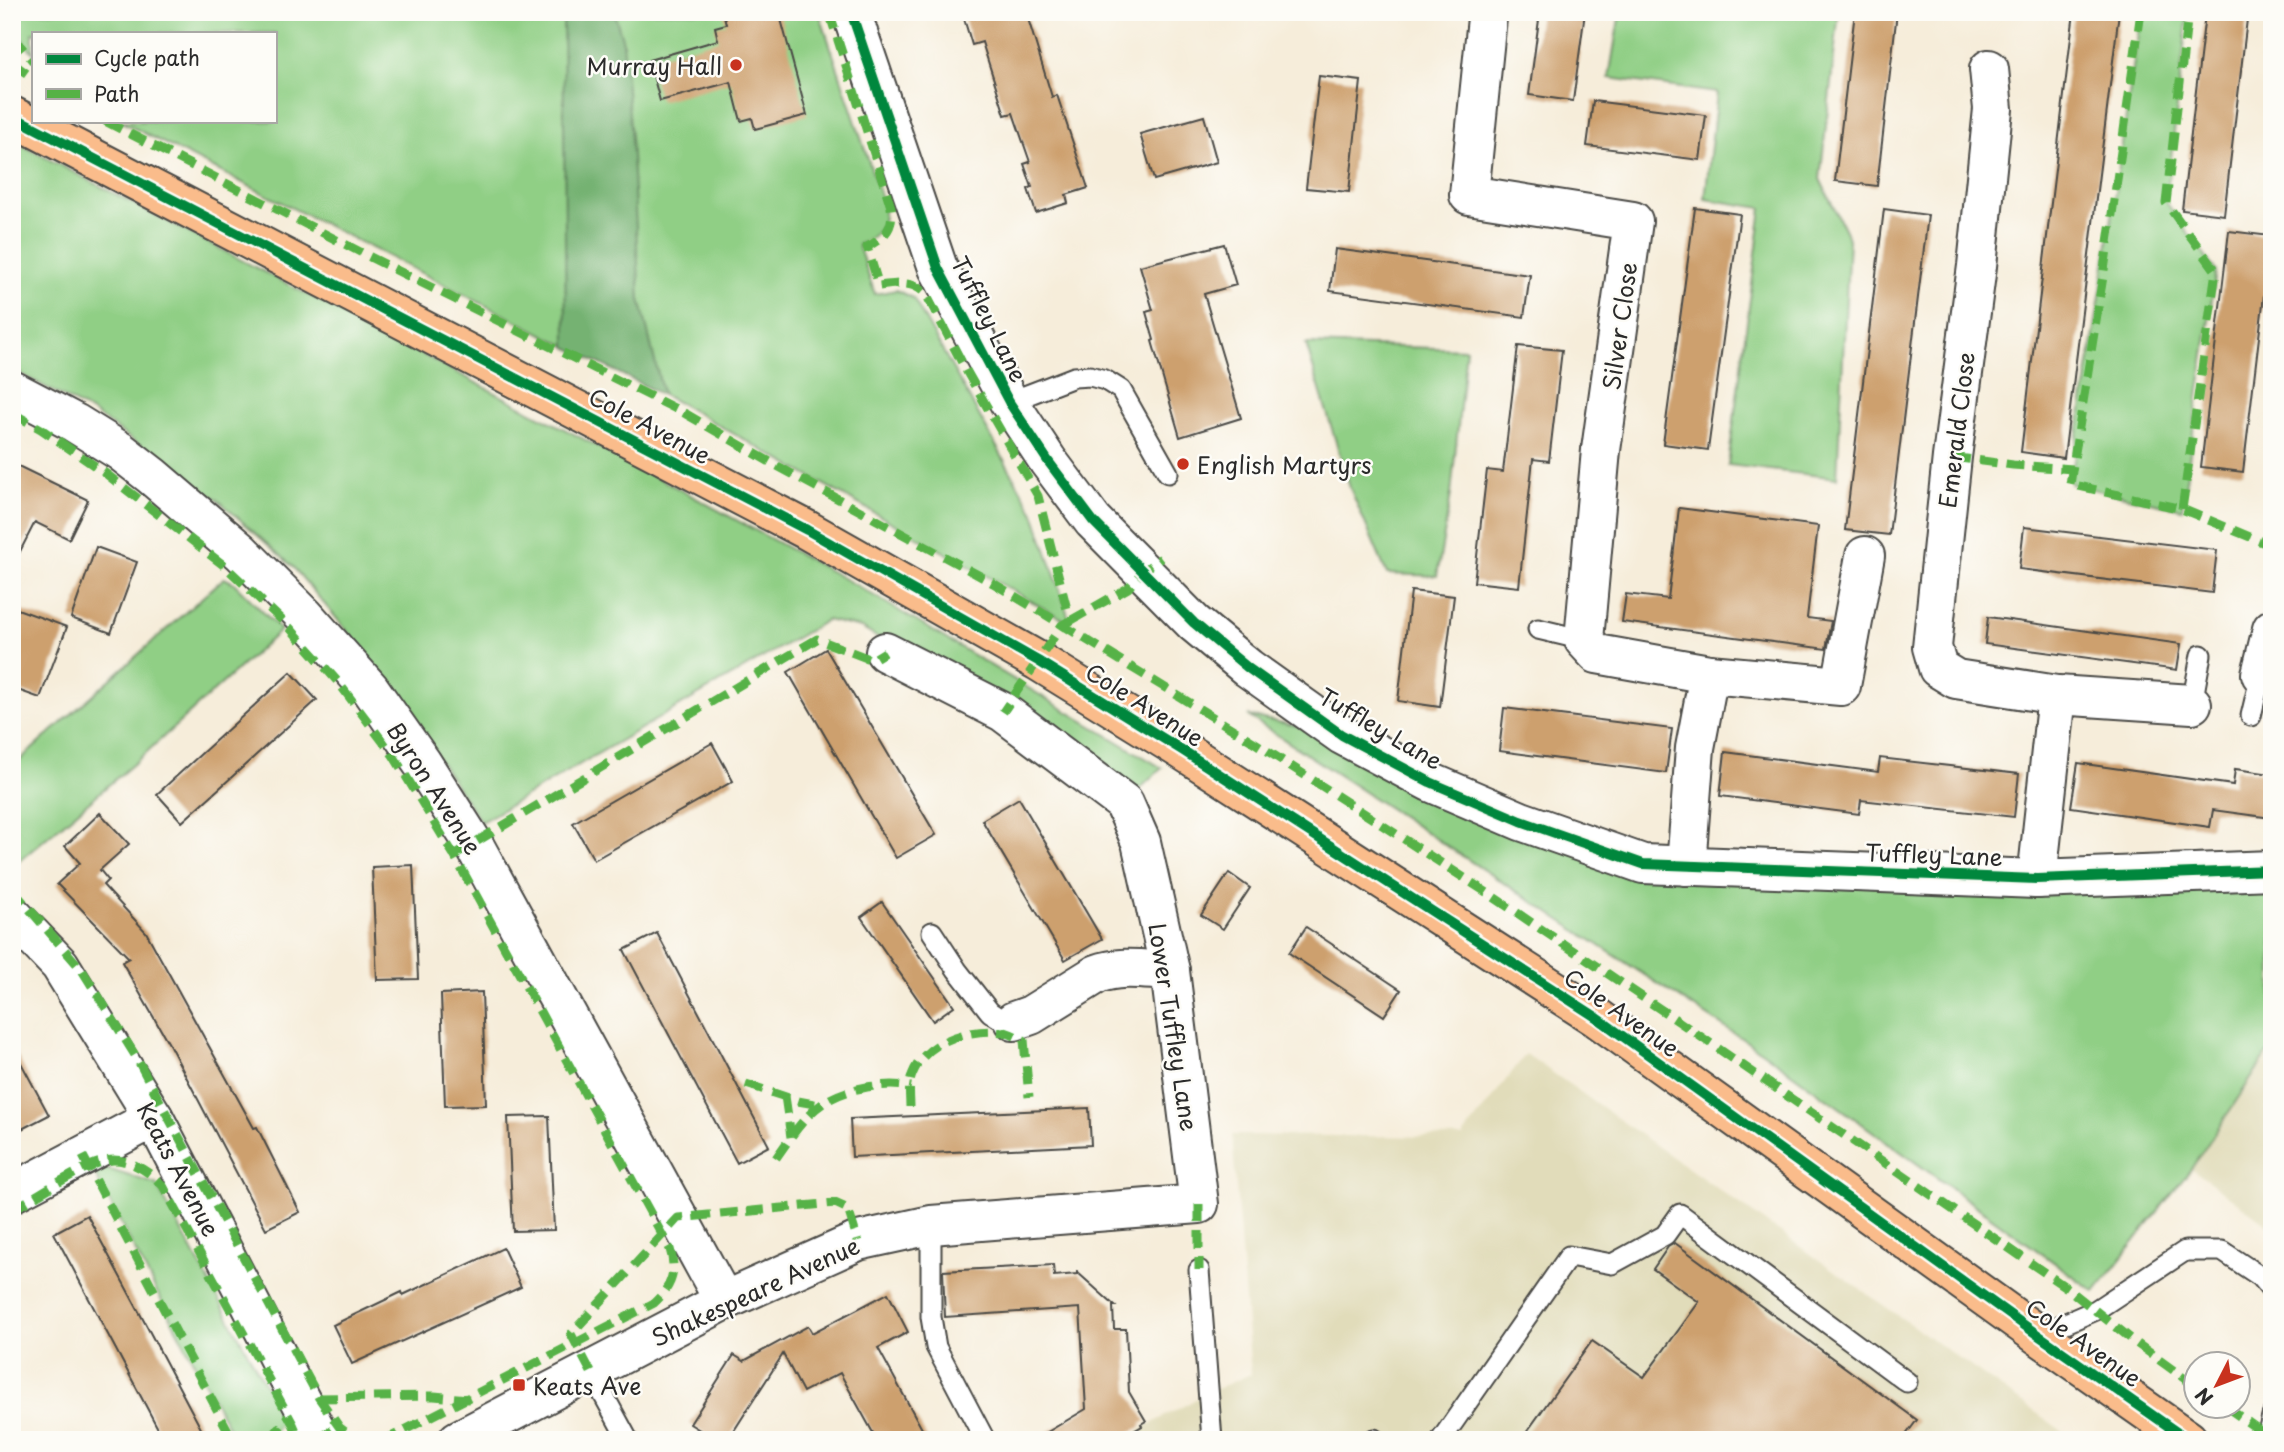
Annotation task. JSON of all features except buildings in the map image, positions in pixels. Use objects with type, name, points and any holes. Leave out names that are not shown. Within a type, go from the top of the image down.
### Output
[{"type":"highway","name":"Cole Avenue","points":[[12,116],[807,530],[1038,661],[1182,750],[1595,1017],[2189,1440]]},
{"type":"street","name":"Tuffley Lane","points":[[851,12],[938,268],[1009,402],[1048,461],[1094,521],[1194,623],[1248,667],[1329,726],[1430,782],[1521,821],[1643,864],[2036,879],[2272,870]]},
{"type":"street","name":"Silver Close","points":[[1487,18],[1469,195],[1633,221],[1601,450],[1584,640]]},
{"type":"street","name":"Emerald Close","points":[[1989,69],[1993,109],[1932,648],[1938,668],[1956,678],[2057,695],[2192,704]]},
{"type":"street","name":"Byron Avenue","points":[[12,390],[86,430],[120,451],[152,476],[241,552],[304,615],[370,689],[473,843],[724,1301]]},
{"type":"street","points":[[1584,640],[1597,654],[1709,674],[1840,686],[1865,556]]},
{"type":"street","points":[[2266,675],[2272,629]]},
{"type":"street","name":"Lower Tuffley Lane","points":[[885,652],[1003,712],[1124,803],[1141,842],[1170,971],[1199,1204]]},
{"type":"street","points":[[1686,866],[1695,748],[1709,674]]},
{"type":"street","points":[[2036,879],[2057,695]]},
{"type":"street","name":"Keats Avenue","points":[[12,915],[60,965],[154,1118],[321,1440]]},
{"type":"street","points":[[1014,1021],[1031,1015],[1107,970],[1122,968],[1170,971]]},
{"type":"street","points":[[12,1193],[154,1118]]},
{"type":"street","name":"Shakespeare Avenue","points":[[458,1440],[724,1301],[858,1241],[931,1225],[1199,1204]]},
{"type":"lane","points":[[1009,402],[1074,377],[1090,376],[1105,380],[1121,390],[1168,473]]},
{"type":"lane","points":[[1538,629],[1584,640]]},
{"type":"lane","name":"Emerald Close","points":[[2192,704],[2201,655]]},
{"type":"lane","points":[[2251,716],[2266,675]]},
{"type":"lane","points":[[932,932],[989,1012],[1002,1020],[1014,1021]]},
{"type":"lane","points":[[1441,1440],[1569,1256],[1612,1264],[1665,1235],[1680,1214],[1908,1382]]},
{"type":"lane","points":[[931,1225],[930,1317],[936,1347],[985,1440]]},
{"type":"lane","points":[[2038,1335],[2096,1310],[2185,1251],[2222,1251],[2261,1277],[2272,1290]]},
{"type":"lane","points":[[1199,1270],[1212,1440]]},
{"type":"lane","points":[[591,1372],[628,1440]]},
{"type":"lane","points":[[2266,1440],[2272,1416]]},
{"type":"shaded area","points":[[2272,1047],[2272,1228],[2192,1169]]},
{"type":"shaded area","points":[[1526,1054],[2075,1440],[1122,1440],[1207,1393],[1251,1374],[1232,1135],[1462,1137]]},
{"type":"green space","points":[[12,12],[819,12],[884,207],[881,226],[870,238],[858,245],[875,294],[896,290],[913,298],[1034,513],[1070,621],[679,403],[122,122],[276,122],[276,32],[32,32],[32,52],[12,28]]},
{"type":"green space","points":[[563,12],[614,12],[623,42],[640,299],[663,395],[566,347]]},
{"type":"green space","points":[[1620,12],[1839,12],[1820,179],[1849,239],[1837,478],[1728,465],[1762,208],[1705,199],[1717,93],[1609,78]]},
{"type":"green space","points":[[2141,12],[2188,12],[2166,202],[2216,271],[2182,509],[2070,484]]},
{"type":"green space","points":[[12,140],[681,490],[856,585],[1162,768],[1131,797],[1112,777],[861,628],[827,620],[481,822],[366,653],[293,567],[217,499],[92,412],[12,369]]},
{"type":"green space","points":[[1306,344],[1466,349],[1451,494],[1437,576],[1387,574],[1350,488]]},
{"type":"green space","points":[[224,578],[233,582],[281,630],[138,760],[12,867],[12,767]]},
{"type":"green space","points":[[1248,716],[1342,735],[1643,864],[2037,879],[2272,893],[2272,1047],[2191,1169],[2095,1292],[1764,1053]]},
{"type":"green space","points":[[104,1168],[156,1184],[284,1419],[268,1440],[235,1440],[94,1173]]},
{"type":"marked path","points":[[829,12],[891,207],[890,226],[879,239],[867,247],[879,286],[911,285],[927,296],[1038,496],[1070,621],[1062,625],[1003,712]]},
{"type":"marked path","points":[[1485,12],[1487,18]]},
{"type":"marked path","points":[[2141,12],[2070,484],[2182,509],[2272,546]]},
{"type":"marked path","points":[[2182,509],[2216,271],[2166,203],[2188,12]]},
{"type":"marked path","points":[[12,36],[32,60]]},
{"type":"marked path","points":[[12,63],[32,77]]},
{"type":"marked path","points":[[107,122],[366,255],[686,414],[993,583],[1056,621],[1252,741],[1486,892],[2067,1288],[2182,1377]]},
{"type":"marked path","points":[[12,413],[41,429],[105,473],[226,567],[290,628],[338,682],[393,755],[454,855],[670,1249],[673,1272],[669,1285],[654,1303],[385,1440]]},
{"type":"marked path","points":[[1952,457],[2073,469]]},
{"type":"marked path","points":[[1070,621],[1128,588],[1142,572],[1161,558]]},
{"type":"marked path","points":[[454,855],[817,639],[872,660],[885,652]]},
{"type":"marked path","points":[[12,889],[82,970],[135,1055],[319,1398],[340,1428],[357,1440]]},
{"type":"marked path","points":[[910,1107],[911,1079],[918,1063],[938,1045],[977,1032],[1004,1032],[1024,1040],[1029,1097]]},
{"type":"marked path","points":[[746,1084],[798,1101],[820,1105]]},
{"type":"marked path","points":[[776,1158],[804,1120],[836,1096],[873,1086],[911,1087]]},
{"type":"marked path","points":[[785,1096],[791,1137]]},
{"type":"marked path","points":[[83,1156],[233,1440]]},
{"type":"marked path","points":[[12,1210],[71,1175],[105,1161],[129,1163],[151,1175],[163,1186],[300,1440]]},
{"type":"marked path","points":[[591,1372],[571,1334],[678,1218],[835,1203],[848,1209],[858,1241]]},
{"type":"marked path","points":[[1199,1204],[1199,1270]]},
{"type":"marked path","points":[[319,1398],[434,1396],[469,1399]]},
{"type":"marked path","points":[[270,1440],[288,1416]]},
{"type":"marked path","points":[[2245,1420],[2272,1439]]},
{"type":"marked path","points":[[317,1440],[338,1426]]},
{"type":"cycle path","points":[[851,12],[938,268],[1009,402],[1048,461],[1093,521],[1194,623],[1248,668],[1342,735],[1430,782],[1521,821],[1643,864],[2037,879],[2272,870]]},
{"type":"cycle path","points":[[12,116],[807,530],[1038,661],[1182,750],[1596,1017],[2188,1440]]},
{"type":"place","name":"Murray Hall","points":[[736,65]]},
{"type":"place","name":"English Martyrs","points":[[1183,464]]},
{"type":"place","name":"Keats Ave","points":[[519,1385]]}]
